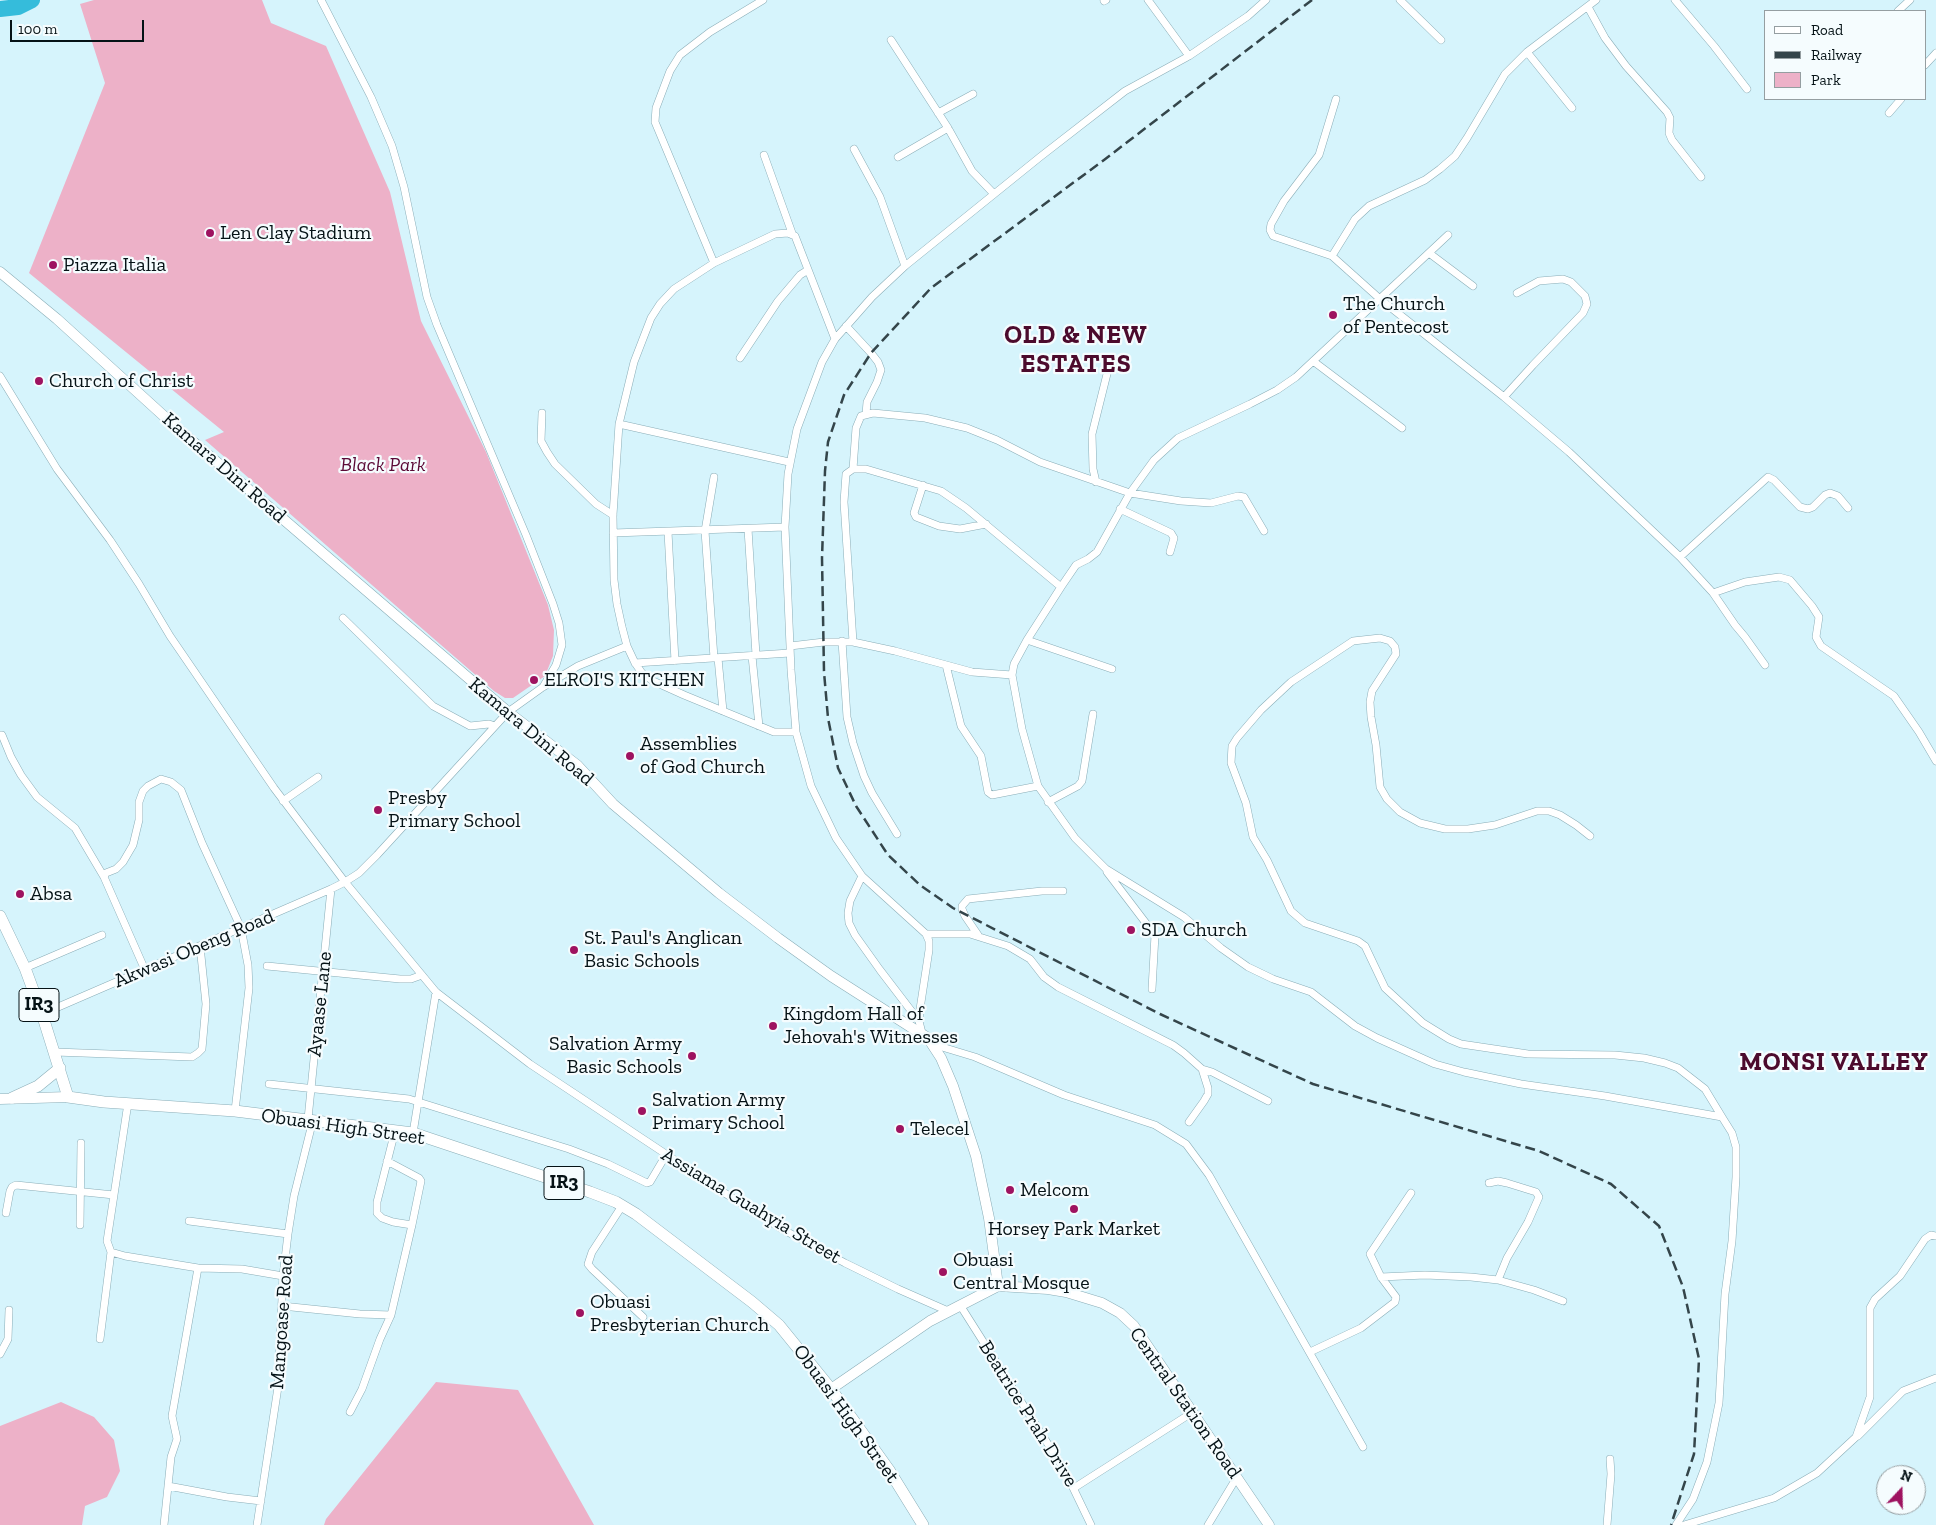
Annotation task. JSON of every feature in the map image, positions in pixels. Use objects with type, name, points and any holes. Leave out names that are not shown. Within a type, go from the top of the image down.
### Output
[{"type":"main road","name":"IR3","points":[[0,916],[25,968],[55,1052],[68,1097]]},
{"type":"main road","points":[[12,1098],[38,1086],[60,1068]]},
{"type":"main road","name":"Obuasi High Street","points":[[68,1097],[128,1104],[169,1105],[235,1111],[413,1133],[590,1192],[622,1206],[636,1214],[768,1316],[792,1339],[831,1389],[889,1470],[923,1525]]},
{"type":"street","points":[[321,0],[371,97],[392,146],[404,187],[427,297],[553,604],[559,623],[562,645],[556,665],[543,686]]},
{"type":"street","points":[[714,263],[655,122],[656,108],[670,71],[680,55],[710,32],[763,0]]},
{"type":"street","points":[[1148,0],[1189,56]]},
{"type":"street","points":[[922,1033],[919,1021],[929,941],[926,934],[862,876],[836,838],[817,800],[804,766],[796,732],[790,649],[786,527],[790,462],[809,395],[822,362],[835,339],[872,297],[905,266],[1125,91],[1189,56],[1248,16],[1266,0]]},
{"type":"street","points":[[1400,0],[1441,40]]},
{"type":"street","points":[[1332,256],[1355,219],[1369,206],[1425,180],[1440,170],[1455,156],[1505,74],[1527,52],[1596,0]]},
{"type":"street","points":[[1675,0],[1747,89]]},
{"type":"street","points":[[1899,10],[1910,0]]},
{"type":"street","points":[[1588,7],[1605,38],[1626,66],[1668,112],[1672,140],[1701,177]]},
{"type":"street","points":[[891,40],[948,128],[972,171],[994,194]]},
{"type":"street","points":[[1527,52],[1572,108]]},
{"type":"street","points":[[1926,64],[1936,53]]},
{"type":"street","points":[[938,113],[973,94]]},
{"type":"street","points":[[1336,100],[1319,155],[1284,201],[1270,230],[1273,236],[1332,256],[1380,299],[1504,397],[1569,452],[1680,557],[1713,594],[1766,665]]},
{"type":"street","points":[[1889,113],[1900,100]]},
{"type":"street","points":[[898,157],[948,128]]},
{"type":"street","points":[[854,149],[880,197],[905,266]]},
{"type":"street","points":[[764,155],[792,233],[799,245],[835,339]]},
{"type":"street","points":[[792,233],[776,234],[714,263],[672,291],[651,318],[634,362],[619,424],[613,533],[614,580],[617,604],[627,646],[642,673],[653,681],[759,726],[780,733],[796,732]]},
{"type":"street","points":[[1448,235],[1296,377],[1277,390],[1178,438],[1154,460],[1130,493],[1096,552],[1076,566],[1061,587],[1014,664],[1012,675],[1022,729],[1038,786],[1075,838],[1106,869],[1184,917],[1221,948],[1248,967],[1273,979],[1311,992],[1362,1030],[1435,1064],[1464,1072],[1520,1084],[1605,1096],[1722,1117]]},
{"type":"street","points":[[1429,253],[1473,286]]},
{"type":"street","points":[[740,358],[778,301],[800,275],[808,270]]},
{"type":"street","name":"Kamara Dini Road","points":[[0,272],[56,319],[177,428],[508,712],[577,765],[613,804],[719,893],[831,976],[922,1033],[932,1044],[953,1086],[976,1156],[989,1218],[998,1286]]},
{"type":"street","points":[[1504,397],[1583,313],[1588,304],[1585,296],[1571,282],[1563,279],[1539,281],[1518,293]]},
{"type":"street","points":[[846,326],[871,352],[881,370],[878,382],[867,402],[866,414]]},
{"type":"street","points":[[1096,482],[1093,469],[1092,434],[1111,358]]},
{"type":"street","points":[[1313,361],[1402,428]]},
{"type":"street","name":"Assiama Guahyia Street","points":[[0,376],[57,469],[114,547],[180,651],[284,801],[345,882],[436,992],[530,1064],[666,1155],[782,1229],[872,1277],[948,1310]]},
{"type":"street","points":[[542,413],[541,441],[555,464],[596,504],[613,516]]},
{"type":"street","points":[[853,469],[856,428],[862,416],[873,413],[926,418],[967,428],[990,437],[1040,462],[1130,493],[1181,501],[1211,503],[1238,496],[1244,497],[1264,531]]},
{"type":"street","points":[[619,424],[790,462]]},
{"type":"street","points":[[853,642],[844,502],[846,474],[853,469],[866,469],[923,485],[951,497],[1061,587]]},
{"type":"street","points":[[714,477],[705,531],[716,658],[723,711]]},
{"type":"street","points":[[1680,557],[1768,477],[1774,480],[1800,506],[1808,509],[1813,507],[1825,495],[1830,493],[1838,496],[1848,508]]},
{"type":"street","points":[[923,485],[914,513],[916,517],[939,526],[960,529],[986,524]]},
{"type":"street","points":[[1120,509],[1171,533],[1174,538],[1170,552]]},
{"type":"street","points":[[613,533],[786,527]]},
{"type":"street","points":[[748,529],[759,726]]},
{"type":"street","points":[[668,532],[675,661]]},
{"type":"street","points":[[1713,594],[1745,582],[1779,578],[1790,580],[1819,616],[1816,637],[1821,646],[1894,696],[1936,761]]},
{"type":"street","points":[[343,618],[433,706],[470,726],[489,724],[495,726]]},
{"type":"street","points":[[1590,836],[1576,825],[1549,811],[1537,811],[1495,825],[1452,829],[1420,823],[1400,812],[1387,799],[1380,787],[1371,716],[1370,702],[1372,691],[1396,654],[1395,647],[1390,641],[1380,638],[1353,642],[1290,682],[1261,710],[1232,746],[1231,762],[1246,804],[1253,837],[1267,860],[1291,911],[1305,923],[1358,941],[1365,946],[1385,988],[1423,1023],[1449,1039],[1478,1046],[1528,1054],[1615,1055],[1644,1058],[1666,1063],[1678,1068],[1705,1089],[1732,1133],[1736,1147],[1736,1177],[1732,1240],[1725,1294],[1719,1403],[1707,1462],[1692,1499],[1676,1525]]},
{"type":"street","points":[[1027,640],[1112,669]]},
{"type":"street","points":[[842,641],[847,717],[853,744],[872,793],[897,834]]},
{"type":"street","points":[[635,663],[754,656],[842,641],[895,651],[980,673],[1012,675]]},
{"type":"street","points":[[543,686],[578,666],[627,646]]},
{"type":"street","points":[[946,665],[961,726],[981,756],[988,792],[992,794],[1038,786]]},
{"type":"street","name":"Akwasi Obeng Road","points":[[42,1014],[331,889],[359,873],[508,712],[543,686]]},
{"type":"street","points":[[1048,802],[1078,786],[1082,781],[1093,714]]},
{"type":"street","points":[[0,735],[2,735],[21,775],[37,797],[75,828],[104,877],[145,970]]},
{"type":"street","points":[[284,801],[318,777]]},
{"type":"street","points":[[104,877],[124,862],[133,845],[143,791],[161,779],[171,782],[181,790],[202,843],[241,928],[248,965],[249,988],[235,1111]]},
{"type":"street","points":[[1106,869],[1155,935],[1152,989]]},
{"type":"street","points":[[862,876],[850,901],[849,923],[855,935],[919,1021]]},
{"type":"street","name":"Ayaase Lane","points":[[310,1119],[311,1089],[331,889]]},
{"type":"street","points":[[978,935],[962,909],[962,906],[968,899],[1042,891],[1063,891]]},
{"type":"street","points":[[926,934],[958,933],[978,935],[1019,952],[1030,959],[1050,982],[1082,1001],[1173,1045],[1202,1069],[1212,1072],[1268,1101]]},
{"type":"street","points":[[25,968],[102,935]]},
{"type":"street","points":[[55,1052],[192,1057],[198,1053],[202,1048],[206,1004],[200,946]]},
{"type":"street","points":[[267,966],[400,979],[411,979],[422,975]]},
{"type":"street","points":[[413,1133],[436,992]]},
{"type":"street","points":[[932,1044],[975,1058],[1064,1095],[1155,1125],[1186,1144],[1210,1175],[1363,1447]]},
{"type":"street","points":[[1189,1122],[1208,1094],[1208,1083],[1202,1069]]},
{"type":"street","points":[[269,1084],[366,1093],[418,1101],[599,1160],[647,1183],[650,1182],[666,1155]]},
{"type":"street","name":"Obuasi High Street","points":[[0,1099],[68,1097]]},
{"type":"street","points":[[100,1339],[111,1252],[107,1241],[128,1104]]},
{"type":"street","name":"Mangoase Road","points":[[257,1525],[278,1386],[283,1276],[288,1234],[310,1119]]},
{"type":"street","points":[[395,1130],[376,1206],[377,1213],[380,1217],[387,1220],[412,1225]]},
{"type":"street","points":[[80,1225],[81,1143]]},
{"type":"street","points":[[350,1412],[362,1389],[391,1315],[421,1180],[388,1161]]},
{"type":"street","points":[[1490,1183],[1507,1183],[1536,1192],[1539,1197],[1528,1222],[1507,1258],[1498,1280]]},
{"type":"street","points":[[6,1213],[10,1192],[12,1187],[16,1185],[114,1194]]},
{"type":"street","points":[[1310,1352],[1360,1328],[1395,1302],[1396,1297],[1381,1277],[1370,1254],[1411,1193]]},
{"type":"street","points":[[622,1206],[592,1252],[588,1264],[592,1270],[643,1316]]},
{"type":"street","points":[[189,1221],[288,1234]]},
{"type":"street","points":[[1856,1437],[1870,1397],[1870,1308],[1875,1299],[1900,1276],[1925,1239],[1931,1235],[1936,1236]]},
{"type":"street","points":[[111,1252],[198,1268],[242,1269],[283,1276]]},
{"type":"street","points":[[164,1525],[170,1457],[177,1439],[172,1416],[198,1268]]},
{"type":"street","points":[[1381,1277],[1425,1275],[1498,1280],[1564,1301]]},
{"type":"street","points":[[831,1389],[948,1310],[998,1286]]},
{"type":"street","name":"Central Station Road","points":[[998,1286],[1028,1287],[1066,1292],[1102,1303],[1120,1313],[1134,1326],[1270,1525]]},
{"type":"street","name":"Beatrice Prah Drive","points":[[960,1305],[1060,1463],[1091,1525]]},
{"type":"street","points":[[282,1306],[360,1314],[391,1315]]},
{"type":"street","points":[[0,1354],[8,1339],[9,1310]]},
{"type":"street","points":[[1684,1525],[1774,1498],[1817,1473],[1902,1391],[1936,1378]]},
{"type":"street","points":[[1074,1488],[1193,1412]]},
{"type":"street","points":[[1607,1525],[1611,1474],[1610,1459]]},
{"type":"street","points":[[1208,1525],[1237,1477]]},
{"type":"street","points":[[168,1486],[227,1497],[262,1501]]},
{"type":"green space","name":"Len Clay Stadium","points":[[94,0],[262,0],[271,23],[326,46],[390,192],[421,321],[486,452],[548,605],[554,630],[553,656],[545,676],[513,698],[505,698],[494,691],[205,440],[224,432],[29,273],[105,83],[80,4]]},
{"type":"green space","points":[[436,1382],[518,1390],[594,1525],[324,1525],[326,1519]]},
{"type":"green space","points":[[61,1402],[94,1417],[114,1440],[120,1471],[107,1497],[85,1506],[82,1525],[0,1525],[0,1426]]},
{"type":"waterway","points":[[0,9],[18,7],[32,0]]},
{"type":"railway","points":[[1312,0],[1104,160],[931,288],[871,353],[844,395],[828,442],[822,558],[824,672],[828,718],[838,768],[856,806],[888,855],[920,885],[953,908],[1160,1014],[1313,1084],[1539,1151],[1611,1184],[1659,1226],[1683,1287],[1699,1359],[1694,1454],[1671,1525]]},
{"type":"place","name":"Len Clay Stadium","points":[[210,233]]},
{"type":"place","name":"Piazza Italia","points":[[53,265]]},
{"type":"place","name":"The Church of Pentecost","points":[[1333,315]]},
{"type":"place","name":"Church of Christ","points":[[39,381]]},
{"type":"place","name":"ELROI'S KITCHEN","points":[[534,680]]},
{"type":"place","name":"Assemblies of God Church","points":[[630,756]]},
{"type":"place","name":"Presby Primary School","points":[[378,810]]},
{"type":"place","name":"Absa","points":[[20,894]]},
{"type":"place","name":"SDA Church","points":[[1131,930]]},
{"type":"place","name":"St. Paul's Anglican Basic Schools","points":[[574,950]]},
{"type":"place","name":"Kingdom Hall of Jehovah's Witnesses","points":[[773,1026]]},
{"type":"place","name":"Salvation Army Basic Schools","points":[[692,1056]]},
{"type":"place","name":"Salvation Army Primary School","points":[[642,1111]]},
{"type":"place","name":"Telecel","points":[[900,1129]]},
{"type":"place","name":"Melcom","points":[[1010,1190]]},
{"type":"place","name":"Horsey Park Market","points":[[1074,1209]]},
{"type":"place","name":"Obuasi Central Mosque","points":[[943,1272]]},
{"type":"place","name":"Obuasi Presbyterian Church","points":[[580,1313]]},
{"type":"district","name":"OLD & NEW ESTATES","points":[[1076,350]]},
{"type":"district","name":"MONSI VALLEY","points":[[1834,1063]]},
{"type":"park label","name":"Black Park","points":[[383,465]]}]
